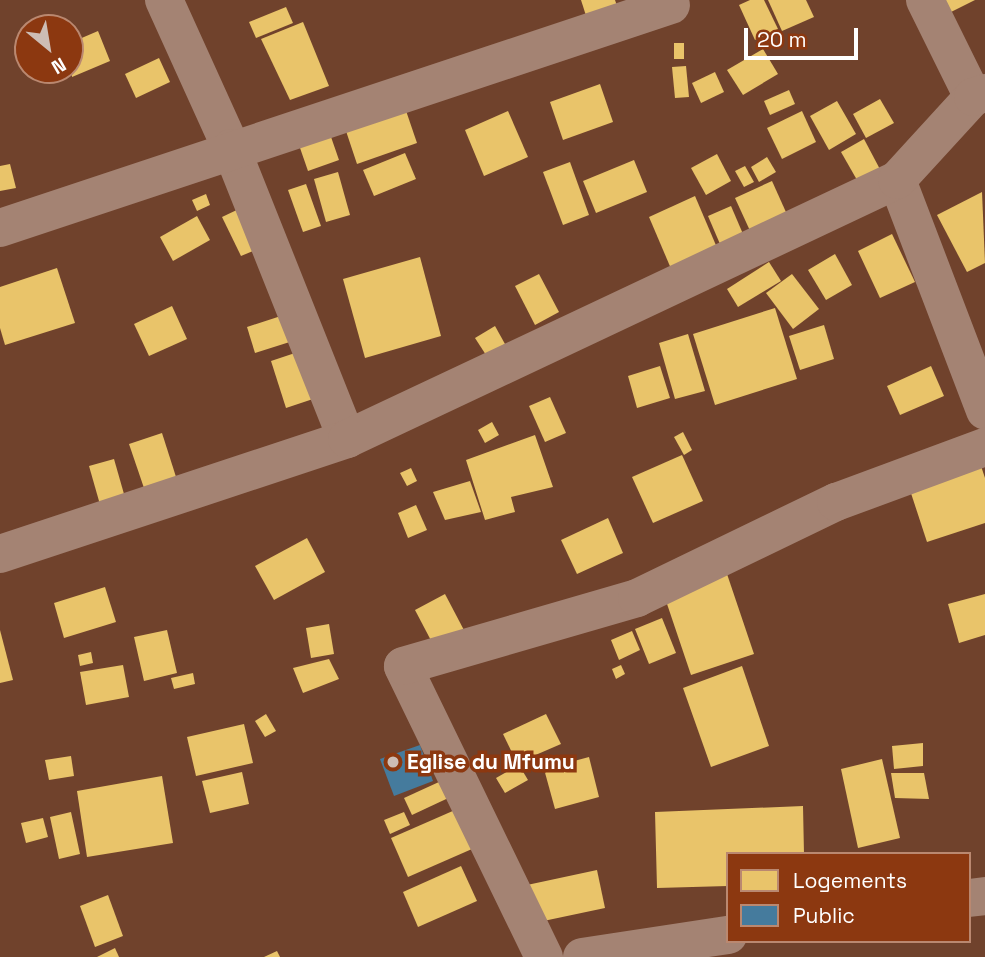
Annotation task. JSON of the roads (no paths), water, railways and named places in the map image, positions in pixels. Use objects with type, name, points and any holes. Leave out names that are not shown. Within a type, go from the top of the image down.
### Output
[{"type":"street","points":[[164,0],[231,148],[346,439]]},
{"type":"street","points":[[0,554],[346,439],[897,180],[979,95],[925,0]]},
{"type":"street","points":[[0,228],[231,148],[671,5]]},
{"type":"street","points":[[897,180],[985,411]]},
{"type":"street","points":[[544,957],[403,666],[637,598],[836,502],[985,447]]},
{"type":"street","points":[[582,957],[726,935]]},
{"type":"place","name":"Eglise du Mfumu","points":[[393,762]]}]
